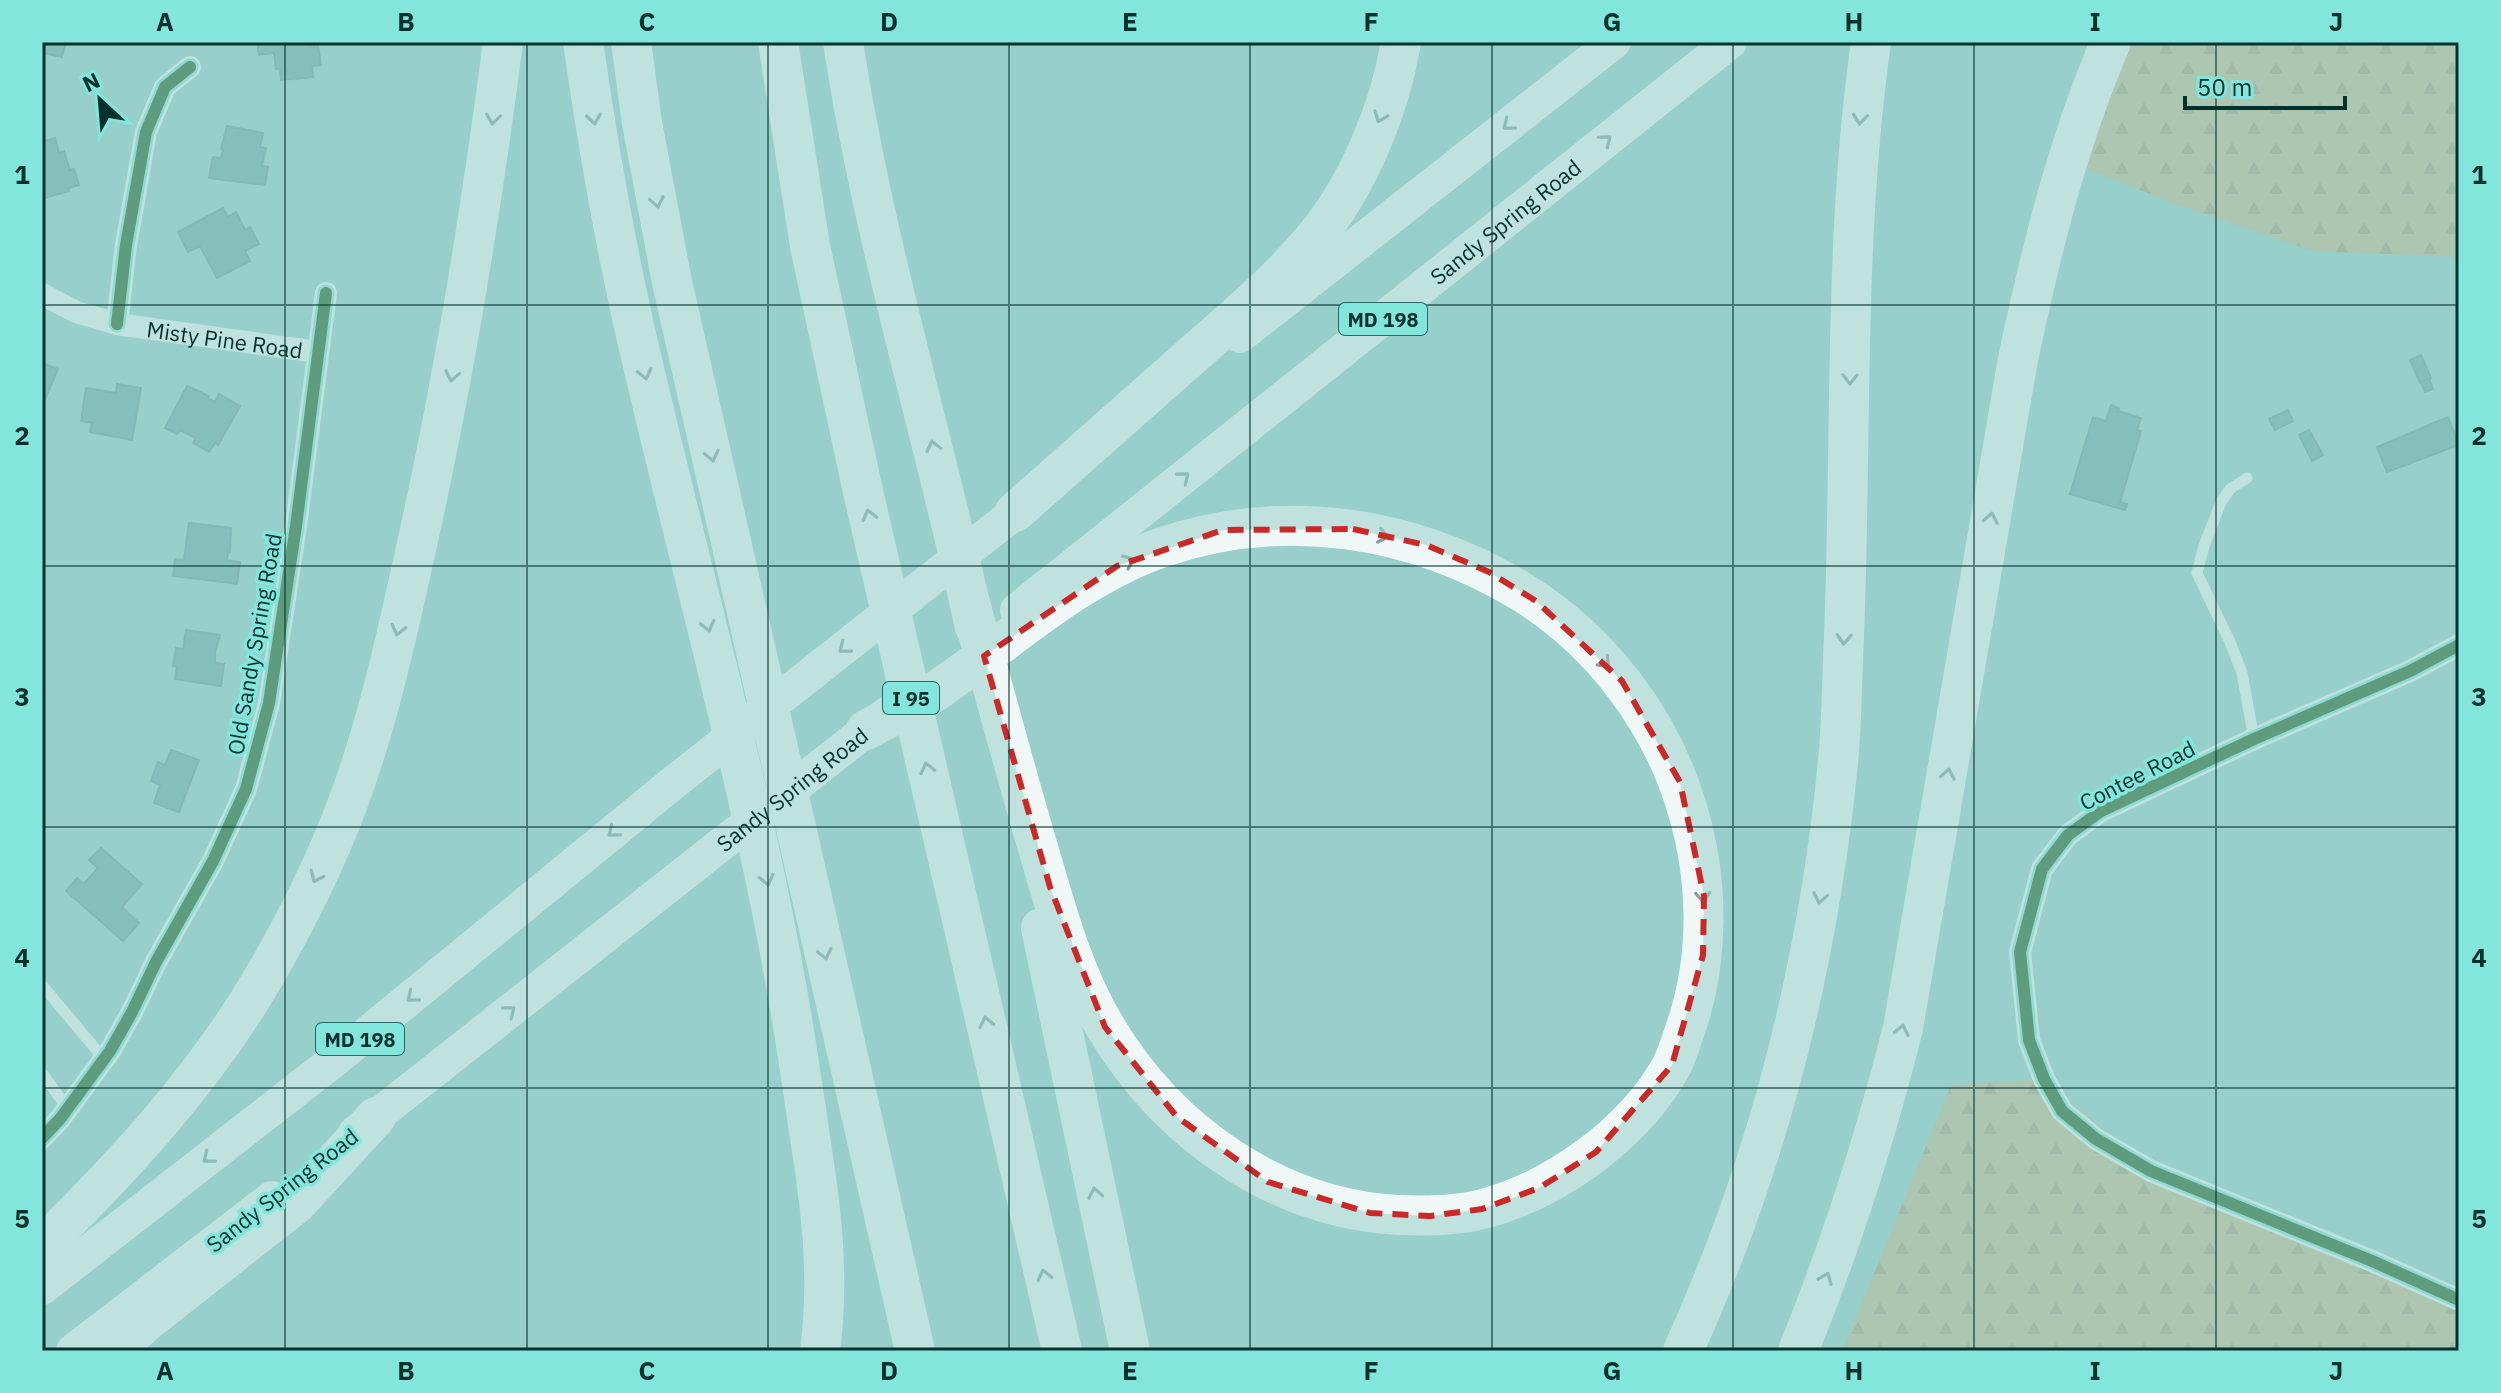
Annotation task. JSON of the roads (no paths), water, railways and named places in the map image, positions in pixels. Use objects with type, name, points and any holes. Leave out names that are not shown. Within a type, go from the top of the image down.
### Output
[{"type":"highway","points":[[42,1246],[134,1153],[175,1106],[222,1043],[264,977],[300,911],[337,832],[366,747],[393,651],[428,491],[458,347],[503,42]]},
{"type":"highway","points":[[583,42],[598,140],[639,348],[720,671],[770,892],[795,1035],[825,1255],[820,1351]]},
{"type":"highway","points":[[631,42],[642,123],[672,282],[915,1351]]},
{"type":"highway","name":"I 95","points":[[778,42],[810,246],[1062,1351]]},
{"type":"highway","points":[[843,42],[878,225],[970,603],[1130,1351]]},
{"type":"highway","points":[[861,42],[891,232],[923,401]]},
{"type":"highway","points":[[1015,512],[1282,275],[1315,238],[1363,159],[1382,114],[1401,42]]},
{"type":"highway","points":[[1683,1351],[1743,1205],[1772,1111],[1801,995],[1825,871],[1839,749],[1859,122],[1871,42]]},
{"type":"highway","points":[[1798,1351],[1846,1227],[1879,1122],[1903,1028],[2018,359],[2037,269],[2067,161],[2111,42]]},
{"type":"highway","points":[[866,730],[935,692],[1037,606],[1162,547],[1223,530],[1292,526],[1353,529],[1426,545],[1489,572],[1536,601],[1581,638],[1622,681],[1652,727],[1680,782],[1694,830],[1704,896],[1703,955],[1691,1014],[1672,1065],[1638,1111],[1596,1152],[1539,1188],[1482,1209],[1430,1216],[1370,1213],[1318,1202],[1268,1182],[1220,1152],[1177,1117],[1143,1082],[1105,1027],[1076,968],[1032,827],[970,603]]},
{"type":"highway","points":[[113,1351],[297,1203],[376,1117]]},
{"type":"highway","points":[[890,1245],[904,1351]]},
{"type":"main road","name":"MD 198","points":[[42,1288],[332,1062],[673,783],[1614,42]]},
{"type":"main road","name":"Sandy Spring Road","points":[[1037,606],[1730,42]]},
{"type":"main road","name":"Sandy Spring Road","points":[[73,1351],[376,1117],[866,730]]},
{"type":"street","points":[[117,324],[126,245],[146,132],[165,87],[190,67]]},
{"type":"street","name":"Old Sandy Spring Road","points":[[42,1138],[68,1109],[104,1059],[132,1012],[156,962],[213,861],[246,789],[269,703],[326,293]]},
{"type":"street","name":"Misty Pine Road","points":[[42,294],[76,312],[117,324],[317,352]]},
{"type":"street","name":"Contee Road","points":[[2459,645],[2410,671],[2254,739],[2101,811],[2068,835],[2042,869],[2020,952],[2029,1040],[2044,1079],[2062,1111],[2096,1139],[2151,1171],[2459,1300]]},
{"type":"lane","points":[[2247,478],[2230,489],[2221,502],[2197,573],[2242,673],[2254,739]]},
{"type":"lane","points":[[42,985],[104,1059]]},
{"type":"lane","points":[[42,1073],[68,1109]]}]
